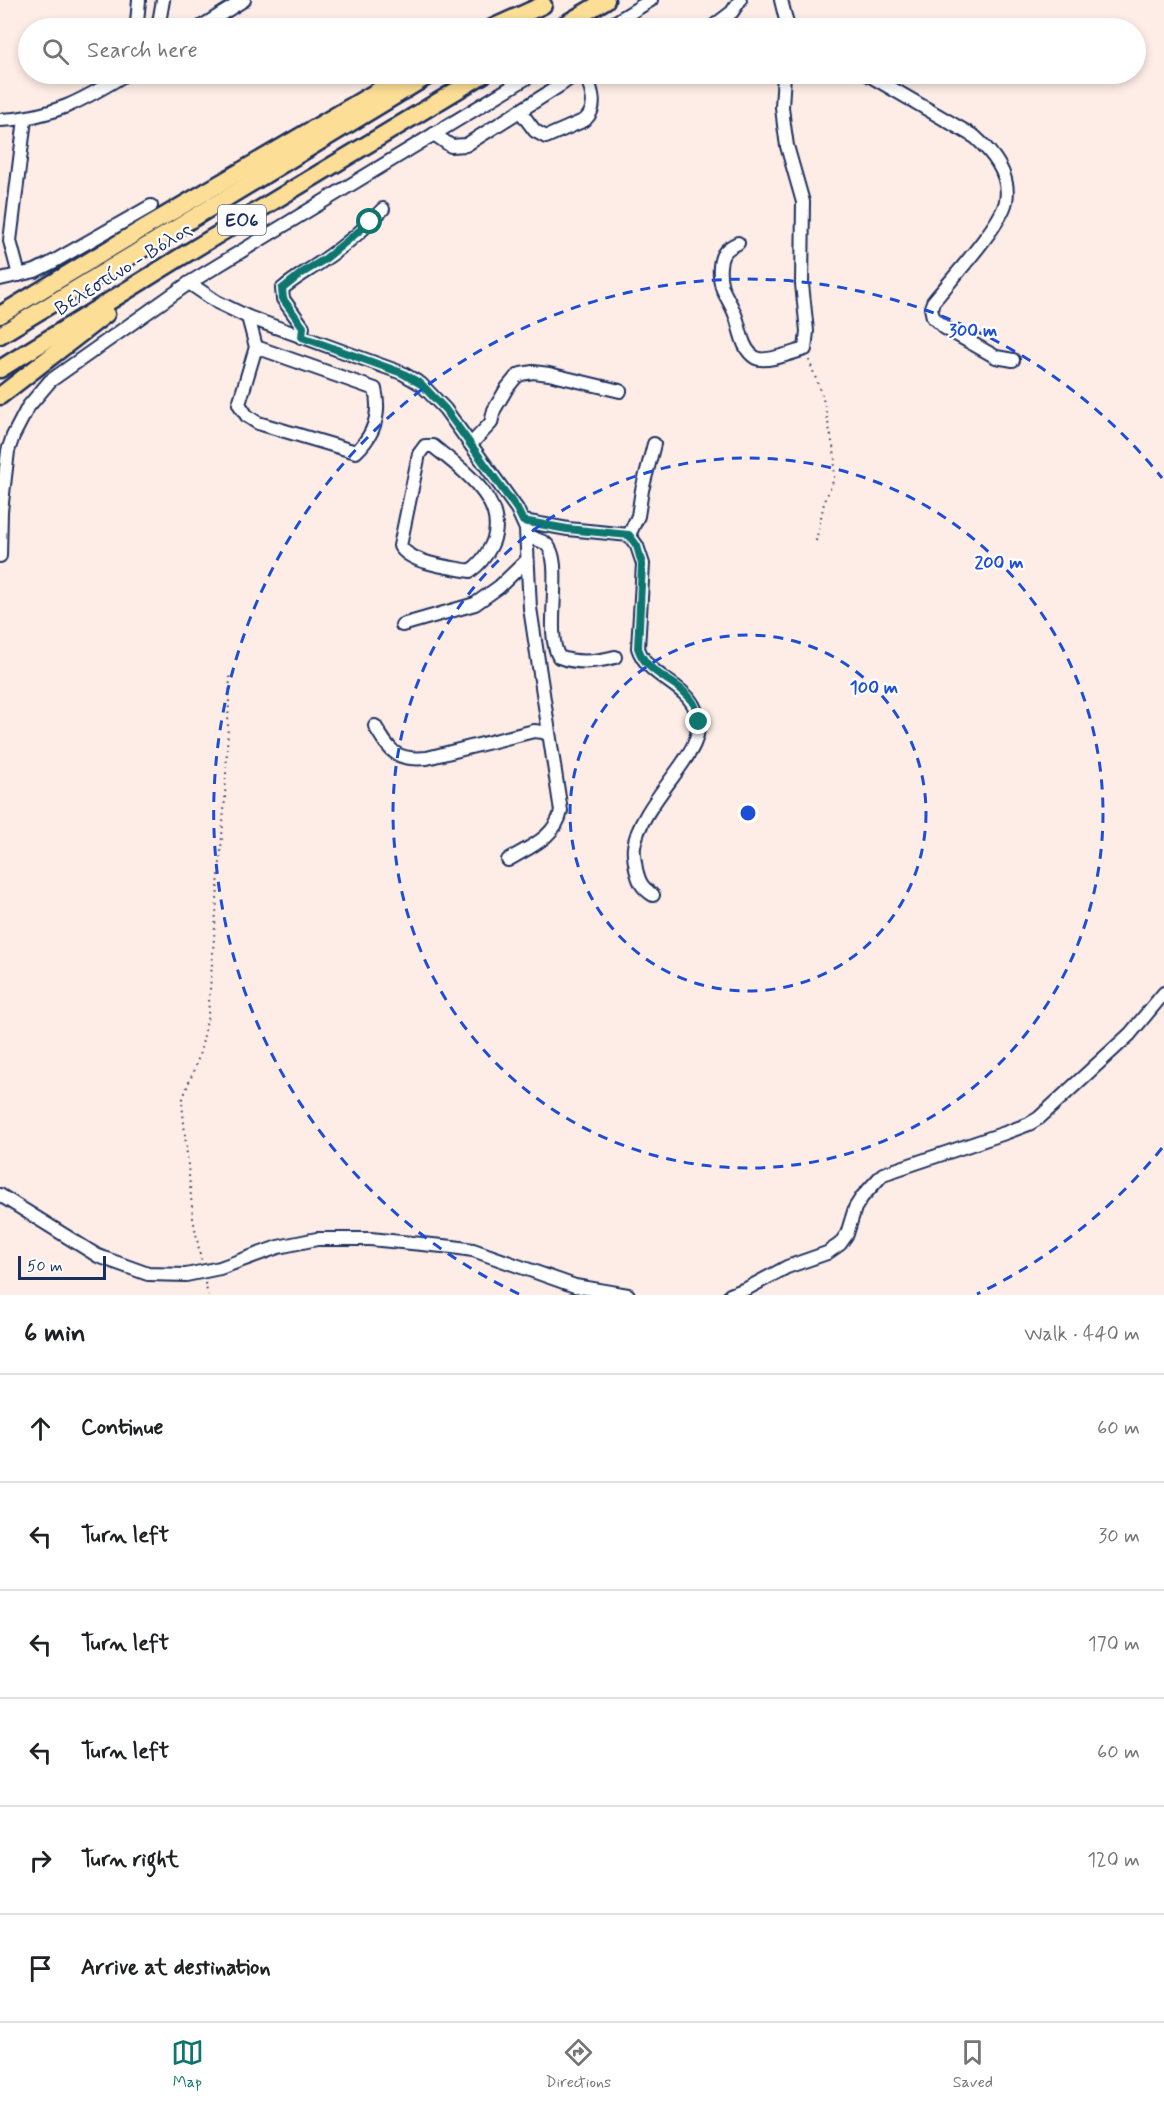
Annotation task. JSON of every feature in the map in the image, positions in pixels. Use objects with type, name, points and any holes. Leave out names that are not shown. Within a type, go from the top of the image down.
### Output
[{"type":"highway","points":[[576,18],[606,0]]},
{"type":"highway","points":[[514,18],[548,3]]},
{"type":"highway","points":[[522,18],[548,3]]},
{"type":"highway","points":[[0,315],[390,84]]},
{"type":"highway","name":"Βελεστίνο - Βόλος","points":[[0,335],[414,84]]},
{"type":"highway","name":"Βελεστίνο - Βόλος","points":[[0,369],[467,84]]},
{"type":"highway","points":[[0,396],[179,258]]},
{"type":"street","points":[[137,18],[139,0]]},
{"type":"street","points":[[160,18],[163,0]]},
{"type":"street","points":[[215,18],[244,0]]},
{"type":"street","points":[[622,18],[651,0]]},
{"type":"street","points":[[724,18],[732,12],[740,0]]},
{"type":"street","points":[[781,0],[786,18]]},
{"type":"street","points":[[0,120],[25,119],[57,111],[109,84]]},
{"type":"street","points":[[0,556],[5,467],[13,436],[38,393],[58,374],[189,283],[516,84]]},
{"type":"street","points":[[434,134],[451,146],[466,146],[561,84]]},
{"type":"street","points":[[520,111],[535,131],[546,137],[585,120],[594,106],[588,84]]},
{"type":"street","points":[[738,243],[728,248],[720,257],[719,281],[736,316],[743,343],[754,357],[762,360],[805,349],[807,331],[802,284],[803,202],[784,125],[783,84]]},
{"type":"street","points":[[884,84],[975,137],[988,149],[1000,166],[1006,187],[1006,202],[997,222],[933,302],[932,308],[933,317],[945,328],[996,357],[1013,360]]},
{"type":"street","points":[[19,275],[10,241],[25,119]]},
{"type":"street","points":[[0,279],[19,275],[51,263],[151,206]]},
{"type":"street","points":[[302,337],[303,327],[283,299],[282,289],[325,259],[370,222],[382,209]]},
{"type":"street","points":[[189,283],[217,302],[248,316],[402,373],[421,384],[445,409],[487,466],[523,521],[527,536],[530,608],[561,803],[560,817],[554,829],[547,836],[508,860]]},
{"type":"street","points":[[248,316],[256,347],[239,404],[247,416],[258,423],[356,452],[363,446],[376,420],[378,405],[375,389],[256,347]]},
{"type":"street","points":[[471,444],[491,423],[494,410],[507,388],[521,374],[533,372],[549,374],[620,391]]},
{"type":"street","points":[[629,535],[638,516],[654,444]]},
{"type":"street","points":[[433,446],[471,477],[491,504],[496,523],[495,538],[488,553],[470,571],[415,559],[406,553],[400,546],[422,448],[433,446]]},
{"type":"street","points":[[471,477],[487,466]]},
{"type":"street","points":[[523,521],[567,529],[629,535],[637,546],[642,564],[638,648],[648,667],[689,697],[695,706],[699,722],[698,737],[690,753],[649,812],[636,838],[634,848],[640,883],[652,895]]},
{"type":"street","points":[[527,536],[545,543],[551,553],[555,571],[553,630],[559,657],[574,661],[598,662],[615,657]]},
{"type":"street","points":[[402,625],[475,604],[499,587],[527,560]]},
{"type":"street","points":[[375,726],[394,754],[409,759],[427,758],[534,731],[549,735]]},
{"type":"street","points":[[730,1295],[787,1267],[834,1249],[847,1234],[855,1208],[862,1197],[883,1174],[1005,1133],[1039,1118],[1116,1048],[1164,993]]},
{"type":"street","points":[[0,1195],[98,1256],[126,1267],[158,1275],[186,1275],[220,1268],[278,1247],[306,1241],[328,1238],[370,1239],[453,1246],[473,1250],[575,1286],[628,1295]]},
{"type":"path","points":[[805,349],[823,398],[835,456],[834,478],[824,503],[816,541]]},
{"type":"path","points":[[208,1295],[194,1218],[182,1102],[201,1048],[208,1015],[225,798],[230,675]]},
{"type":"route","points":[[370,222],[325,259],[282,289],[283,299],[303,327],[302,337],[402,373],[421,384],[434,396],[458,426],[517,509],[523,521],[567,529],[629,535],[641,554],[642,564],[638,648],[648,667],[689,697],[695,706],[699,722]]}]
